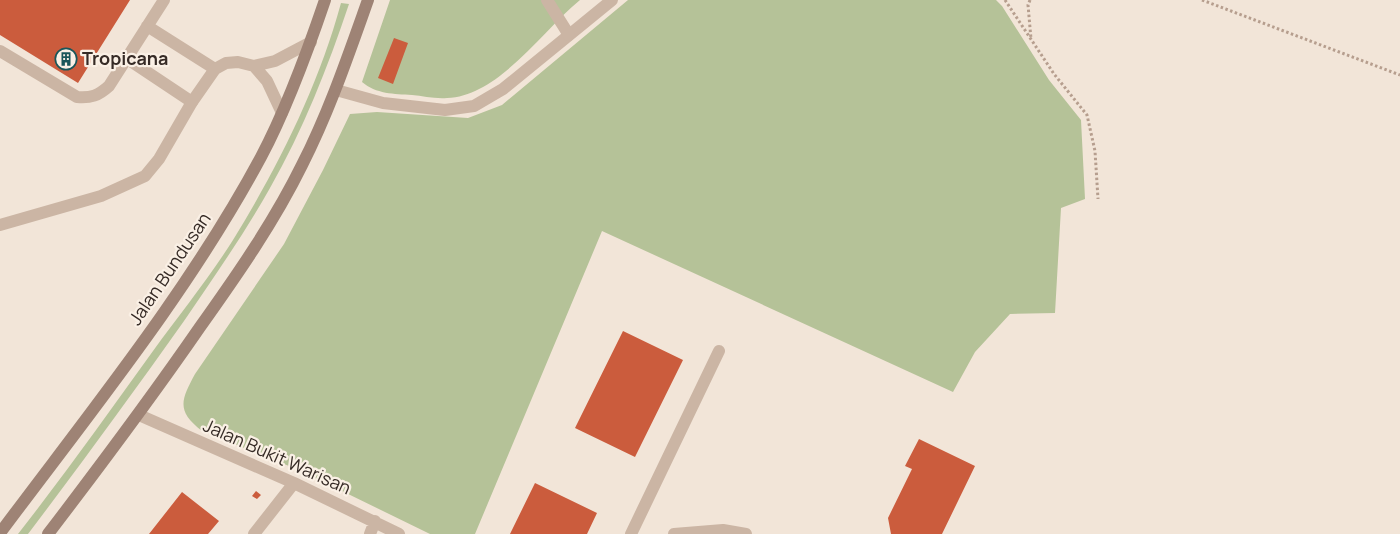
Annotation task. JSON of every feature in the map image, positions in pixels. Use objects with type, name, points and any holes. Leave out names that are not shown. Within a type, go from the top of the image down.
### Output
[{"type":"main road","name":"Jalan Bundusan","points":[[0,533],[197,264],[253,171],[282,113],[311,42],[325,0]]},
{"type":"main road","points":[[48,534],[139,415],[245,263],[264,232],[302,165],[336,90],[368,0]]},
{"type":"street","points":[[0,51],[76,97],[90,98],[100,94],[109,86],[164,0]]},
{"type":"street","points":[[547,0],[569,35]]},
{"type":"street","points":[[336,90],[383,103],[445,110],[474,106],[503,89],[612,0]]},
{"type":"street","points":[[147,26],[215,69]]},
{"type":"street","points":[[0,225],[101,196],[145,176],[159,159],[192,102],[215,69],[226,64],[238,62],[254,66],[275,61],[311,42]]},
{"type":"street","points":[[126,58],[192,102]]},
{"type":"street","points":[[254,66],[267,80],[282,113]]},
{"type":"street","points":[[631,534],[719,350]]},
{"type":"street","name":"Jalan Bukit Warisan","points":[[139,415],[294,483],[399,534]]},
{"type":"street","points":[[254,534],[294,483]]},
{"type":"street","points":[[370,534],[375,521]]},
{"type":"street","points":[[674,534],[722,530],[746,534]]},
{"type":"path","points":[[1005,0],[1054,74],[1087,115],[1095,151],[1098,199]]},
{"type":"path","points":[[1030,0],[1028,5],[1031,39]]},
{"type":"path","points":[[1202,0],[1400,75]]},
{"type":"green space","points":[[390,0],[580,0],[519,60],[502,74],[484,86],[466,94],[447,98],[434,98],[386,93],[373,89],[362,82]]},
{"type":"green space","points":[[628,0],[996,0],[1002,6],[1049,80],[1081,120],[1085,199],[1061,208],[1055,313],[1010,314],[975,352],[953,392],[602,231],[475,534],[430,534],[299,470],[202,431],[194,424],[188,417],[184,405],[184,398],[190,383],[284,244],[350,114],[377,112],[468,118],[502,105]]},
{"type":"green space","points":[[341,3],[349,4],[314,98],[282,166],[250,222],[184,321],[68,481],[28,534],[18,534],[70,466],[233,240],[266,183],[296,125],[321,65]]},
{"type":"building","name":"Tropicana","points":[[0,0],[130,0],[78,83],[0,35]]},
{"type":"building","points":[[394,38],[408,43],[393,84],[378,78]]},
{"type":"building","points":[[623,331],[683,360],[635,457],[575,428]]},
{"type":"building","points":[[919,439],[975,466],[942,534],[891,534],[888,518],[912,469],[905,466]]},
{"type":"building","points":[[535,483],[597,513],[587,534],[510,534]]},
{"type":"building","points":[[256,491],[261,495],[257,499],[252,496]]},
{"type":"building","points":[[182,492],[219,521],[208,534],[149,534]]},
{"type":"place","name":"Tropicana","points":[[66,59]]}]
